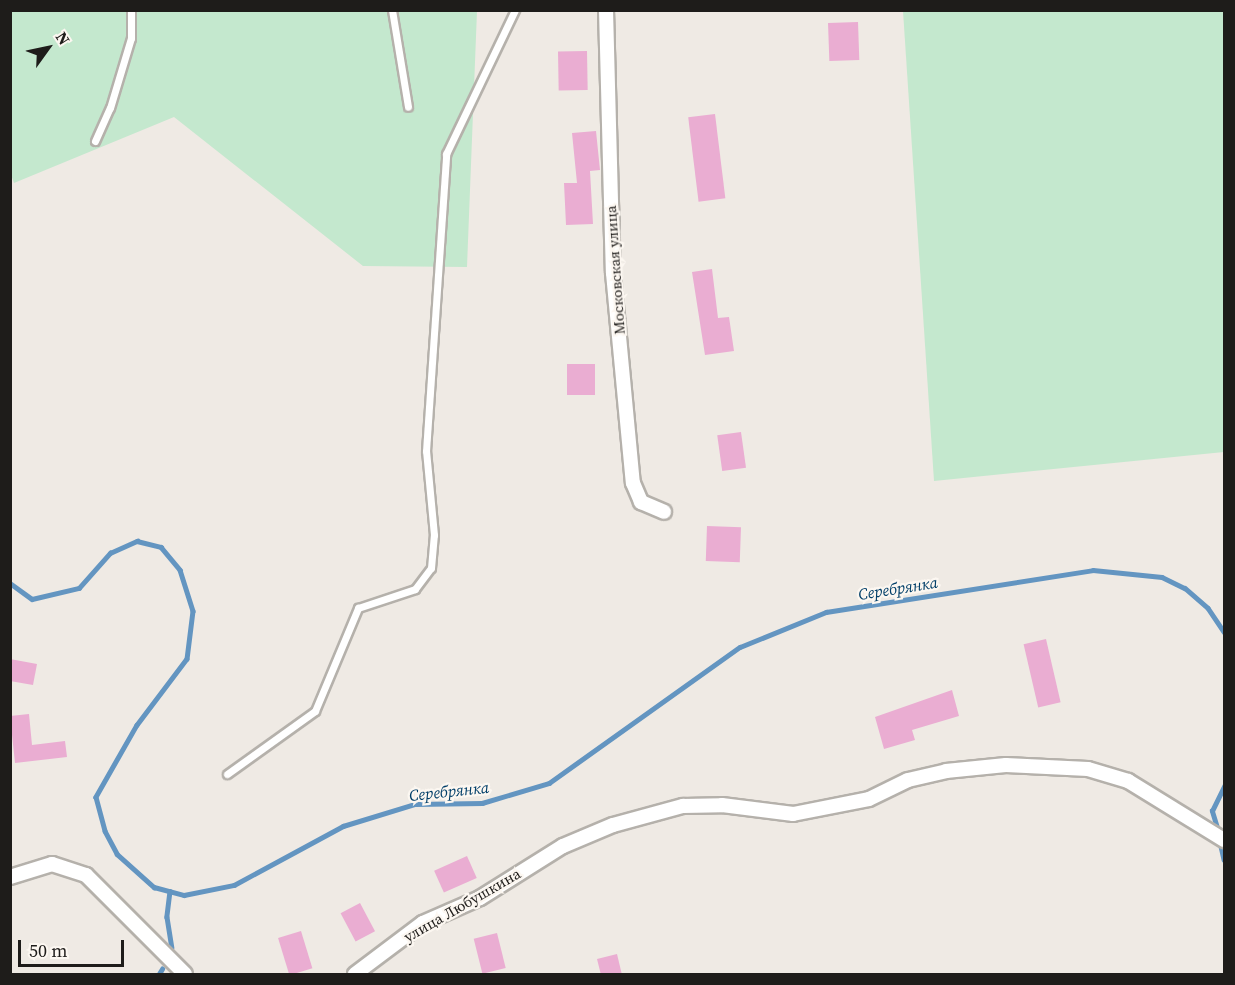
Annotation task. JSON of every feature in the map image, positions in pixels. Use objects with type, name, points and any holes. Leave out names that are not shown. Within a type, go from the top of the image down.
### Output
[{"type":"street","name":"Московская улица","points":[[606,10],[613,273],[633,483],[641,501],[664,512]]},
{"type":"street","name":"улица Любушкина","points":[[355,975],[423,923],[480,898],[562,846],[613,825],[683,806],[722,805],[793,814],[869,799],[908,780],[946,771],[1006,765],[1076,769],[1128,781],[1224,840]]},
{"type":"street","points":[[10,877],[52,864],[86,875],[185,975]]},
{"type":"lane","points":[[95,141],[110,108],[131,38],[131,10]]},
{"type":"lane","points":[[392,10],[408,107]]},
{"type":"lane","points":[[227,774],[315,711],[358,608],[415,590],[431,568],[434,535],[426,451],[446,154],[514,10]]},
{"type":"green space","points":[[10,11],[477,11],[467,267],[363,266],[174,117],[14,183],[10,172]]},
{"type":"green space","points":[[903,11],[1224,11],[1224,452],[934,481]]},
{"type":"building","points":[[858,22],[859,60],[829,61],[828,23]]},
{"type":"building","points":[[587,51],[588,90],[559,91],[558,52]]},
{"type":"building","points":[[715,114],[725,198],[699,202],[688,117]]},
{"type":"building","points":[[596,131],[600,170],[590,171],[593,224],[566,225],[564,183],[577,183],[572,133]]},
{"type":"building","points":[[712,269],[718,318],[729,317],[734,351],[705,355],[692,272]]},
{"type":"building","points":[[567,364],[595,364],[595,395],[567,395]]},
{"type":"building","points":[[741,432],[746,468],[722,471],[717,435]]},
{"type":"building","points":[[707,526],[741,527],[740,562],[706,561]]},
{"type":"building","points":[[1046,639],[1061,702],[1038,708],[1024,644]]},
{"type":"building","points":[[10,659],[37,664],[33,685],[10,681]]},
{"type":"building","points":[[952,690],[959,716],[912,730],[915,740],[884,749],[875,717]]},
{"type":"building","points":[[29,714],[32,745],[65,741],[67,757],[15,763],[10,716]]},
{"type":"building","points":[[467,856],[477,878],[444,893],[434,871]]},
{"type":"building","points":[[360,903],[375,931],[356,942],[341,913]]},
{"type":"building","points":[[301,931],[312,968],[289,974],[278,938]]},
{"type":"building","points":[[497,933],[506,968],[482,974],[474,939]]},
{"type":"building","points":[[617,954],[622,975],[601,975],[597,959]]},
{"type":"waterway","name":"Серебрянка","points":[[10,583],[32,599],[79,588],[110,553],[137,541],[161,547],[180,570],[193,611],[187,659],[137,725],[96,797],[105,831],[117,854],[154,887],[184,895],[234,885],[343,826],[415,804],[482,803],[549,783],[740,647],[826,612],[1093,570],[1162,577],[1185,588],[1208,608],[1224,632]]},
{"type":"waterway","points":[[1218,831],[1212,811],[1224,786]]},
{"type":"waterway","points":[[1220,842],[1224,860]]},
{"type":"waterway","points":[[170,891],[167,917],[172,948]]},
{"type":"waterway","points":[[159,974],[162,969]]}]
